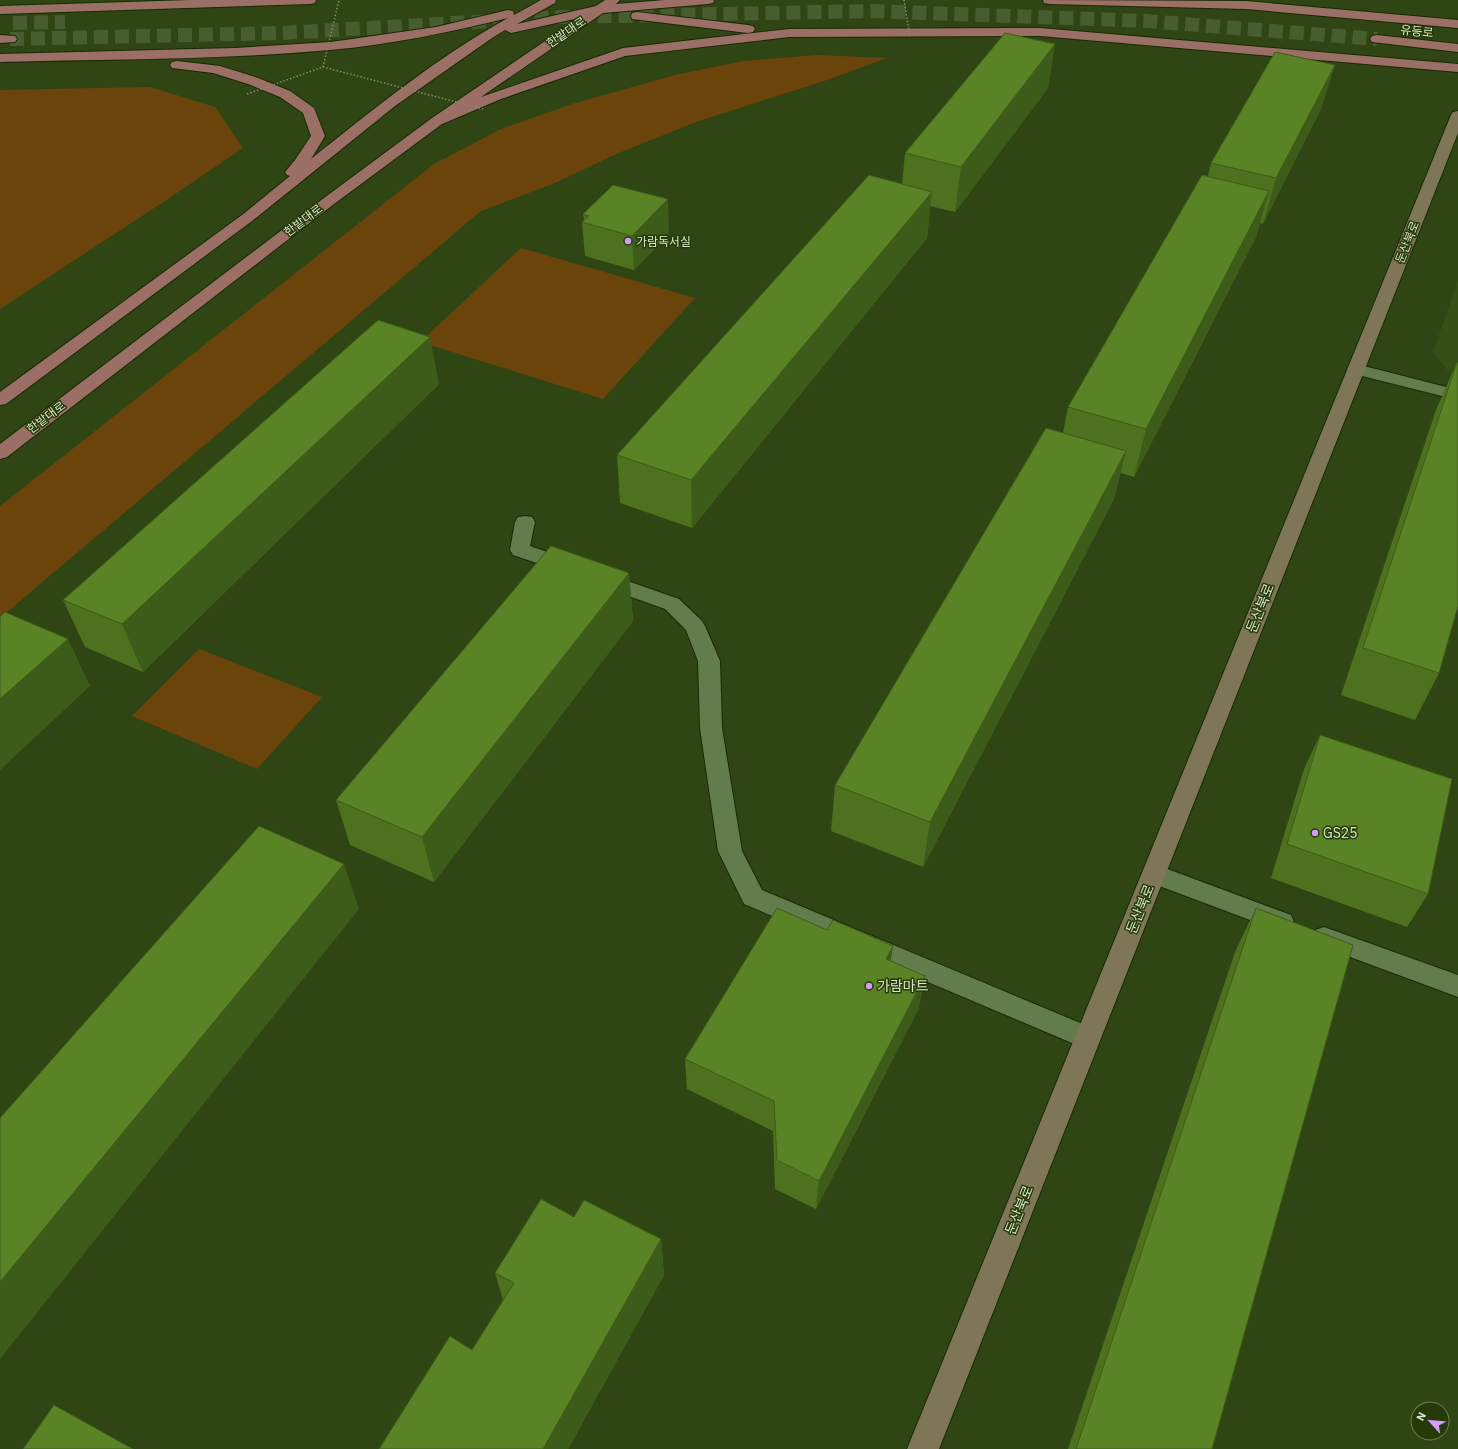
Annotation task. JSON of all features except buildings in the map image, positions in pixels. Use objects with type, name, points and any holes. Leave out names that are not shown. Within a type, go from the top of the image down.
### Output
[{"type":"main road","points":[[0,10],[310,0]]},
{"type":"main road","points":[[0,58],[235,52],[331,46],[436,31],[500,17],[546,0]]},
{"type":"main road","points":[[0,400],[247,218],[390,103],[487,35],[550,0]]},
{"type":"main road","name":"한밭대로","points":[[0,452],[328,201],[437,121],[597,10],[614,0]]},
{"type":"main road","points":[[487,35],[597,10],[708,0]]},
{"type":"main road","points":[[1049,0],[1246,6],[1458,24]]},
{"type":"main road","points":[[579,3],[597,10],[699,24],[789,33],[1040,32],[1458,68]]},
{"type":"main road","points":[[437,121],[496,96],[623,52],[789,33]]},
{"type":"main road","name":"유등로","points":[[1458,35],[1377,33],[1458,48]]},
{"type":"main road","points":[[56,56],[149,62],[215,69],[285,94],[309,111],[318,136],[301,163],[247,218]]},
{"type":"main road","name":"둔산북로","points":[[923,1449],[1458,115]]},
{"type":"street","points":[[1356,368],[1458,396]]},
{"type":"street","points":[[525,522],[520,550],[672,604],[695,626],[709,661],[711,728],[730,851],[753,897],[1088,1038]]},
{"type":"street","points":[[1154,874],[1458,986]]},
{"type":"path","points":[[323,67],[339,0]]},
{"type":"path","points":[[904,0],[910,38]]},
{"type":"path","points":[[247,94],[323,67],[483,109]]},
{"type":"shaded area","points":[[816,55],[887,58],[824,81],[696,122],[616,154],[555,183],[481,211],[0,618],[0,506],[434,164],[501,129],[572,104],[675,75],[743,61]]},
{"type":"shaded area","points":[[150,87],[215,107],[243,148],[0,309],[0,90]]},
{"type":"shaded area","points":[[521,248],[695,298],[603,399],[420,342]]},
{"type":"shaded area","points":[[1458,280],[1458,383],[1433,352]]},
{"type":"shaded area","points":[[199,649],[322,697],[257,769],[132,716]]},
{"type":"tunnel","points":[[10,39],[281,33],[562,17],[874,11],[1146,21],[1377,39]]},
{"type":"tunnel","points":[[13,23],[65,22]]},
{"type":"place","name":"가람독서실","points":[[628,241]]},
{"type":"place","name":"GS25","points":[[1315,833]]},
{"type":"place","name":"가람마트","points":[[869,986]]}]
